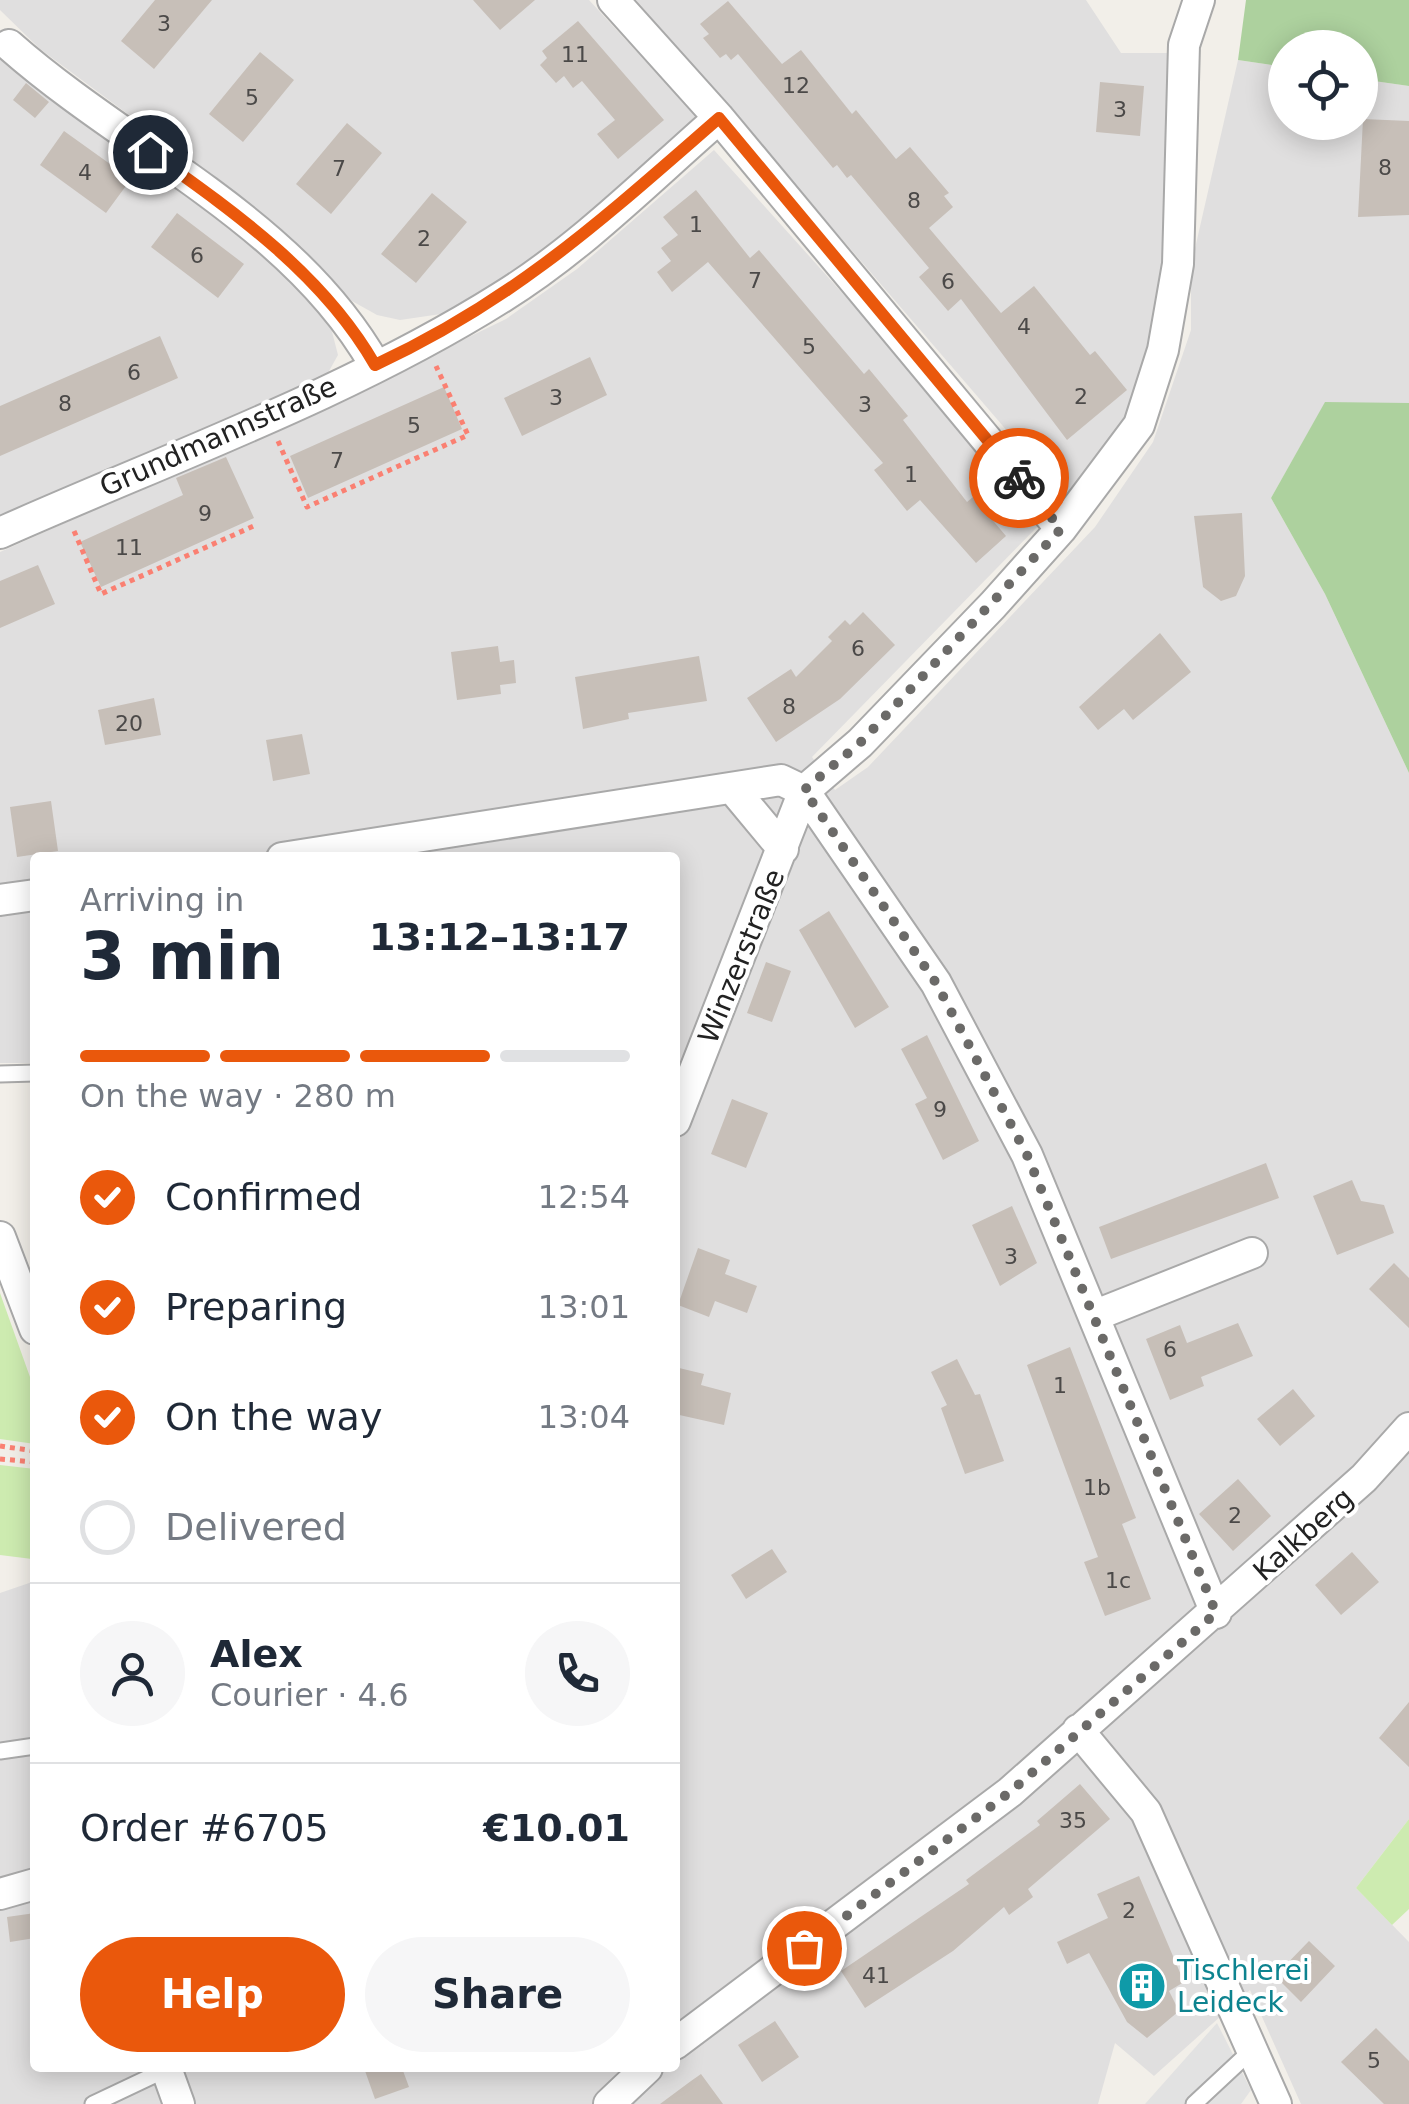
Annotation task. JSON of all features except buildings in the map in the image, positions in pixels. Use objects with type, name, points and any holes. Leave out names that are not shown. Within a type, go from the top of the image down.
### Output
[{"type":"street","points":[[614,0],[719,118],[1061,529]]},
{"type":"street","points":[[804,790],[860,743],[1061,529],[1139,425],[1164,350],[1178,264],[1184,46],[1199,0]]},
{"type":"street","points":[[4,40],[234,212],[342,315],[375,365]]},
{"type":"street","name":"Grundmannstraße","points":[[0,533],[425,342],[504,296],[565,252],[719,118]]},
{"type":"street","points":[[321,852],[781,780],[804,790],[886,904],[945,999],[1027,1155],[1216,1613]]},
{"type":"street","points":[[733,789],[783,849]]},
{"type":"street","name":"Winzerstraße","points":[[680,1107],[804,790]]},
{"type":"street","points":[[0,900],[30,896]]},
{"type":"street","points":[[0,1237],[30,1316]]},
{"type":"street","points":[[1096,1315],[1252,1253]]},
{"type":"street","name":"Kalkberg","points":[[680,2040],[1010,1792],[1364,1478],[1409,1428]]},
{"type":"street","points":[[1078,1730],[1146,1812],[1276,2104]]},
{"type":"street","points":[[0,1894],[30,1885]]},
{"type":"street","points":[[168,2072],[179,2104]]},
{"type":"street","points":[[609,2104],[643,2072]]},
{"type":"lane","points":[[0,1074],[30,1073]]},
{"type":"lane","points":[[0,1751],[30,1747]]},
{"type":"lane","points":[[1194,2104],[1254,2049]]},
{"type":"lane","points":[[93,2104],[159,2072]]},
{"type":"path","points":[[267,416],[308,507],[468,435],[425,342]]},
{"type":"path","points":[[63,505],[101,594],[256,525]]},
{"type":"path","points":[[0,1446],[30,1450]]},
{"type":"path","points":[[0,1459],[30,1462]]},
{"type":"shaded area","points":[[0,0],[589,0],[695,115],[694,127],[539,252],[488,287],[441,314],[400,320],[377,315],[352,301],[241,198],[40,49],[0,10]]},
{"type":"shaded area","points":[[636,0],[1086,0],[1121,53],[1169,53],[1166,263],[1153,342],[1124,421],[1065,498]]},
{"type":"shaded area","points":[[0,50],[282,268],[330,324],[338,355],[324,380],[0,523]]},
{"type":"shaded area","points":[[1238,60],[1268,64],[1268,140],[1378,140],[1378,82],[1409,86],[1409,403],[1325,403],[1271,498],[1325,594],[1409,773],[1409,1819],[1356,1888],[1409,1942],[1409,2104],[1301,2104],[1250,1990],[1154,2076],[1115,2043],[1098,2104],[0,2104],[0,1593],[30,1583],[30,2072],[680,2072],[680,852],[30,852],[30,1063],[0,1063],[0,552],[333,403],[506,319],[577,269],[714,150],[862,315],[1039,525],[812,757],[835,790],[868,767],[1095,527],[1153,442],[1191,330],[1191,266]]},
{"type":"shaded area","points":[[1217,2023],[1251,2090],[1241,2104],[1145,2104]]},
{"type":"green space","points":[[1246,0],[1409,0],[1409,86],[1378,82],[1378,30],[1268,30],[1268,64],[1238,60]]},
{"type":"green space","points":[[1325,402],[1409,403],[1409,773],[1325,594],[1271,498]]},
{"type":"green space","points":[[0,1293],[30,1377],[30,1443],[0,1439]]},
{"type":"green space","points":[[0,1465],[30,1468],[30,1559],[0,1555]]},
{"type":"green space","points":[[1409,1819],[1409,1909],[1392,1925],[1356,1888]]},
{"type":"way so far","points":[[804,1948],[1010,1792],[1216,1613],[1074,1260],[1027,1155],[936,983],[886,904],[804,790],[832,771],[860,743],[1061,529],[1019,478]]},
{"type":"place","name":"Tischlerei Leideck","points":[[1142,1986]]},
{"type":"route","points":[[150,152],[234,212],[293,264],[342,315],[375,365],[425,342],[504,296],[565,252],[719,118],[1019,478]]}]
